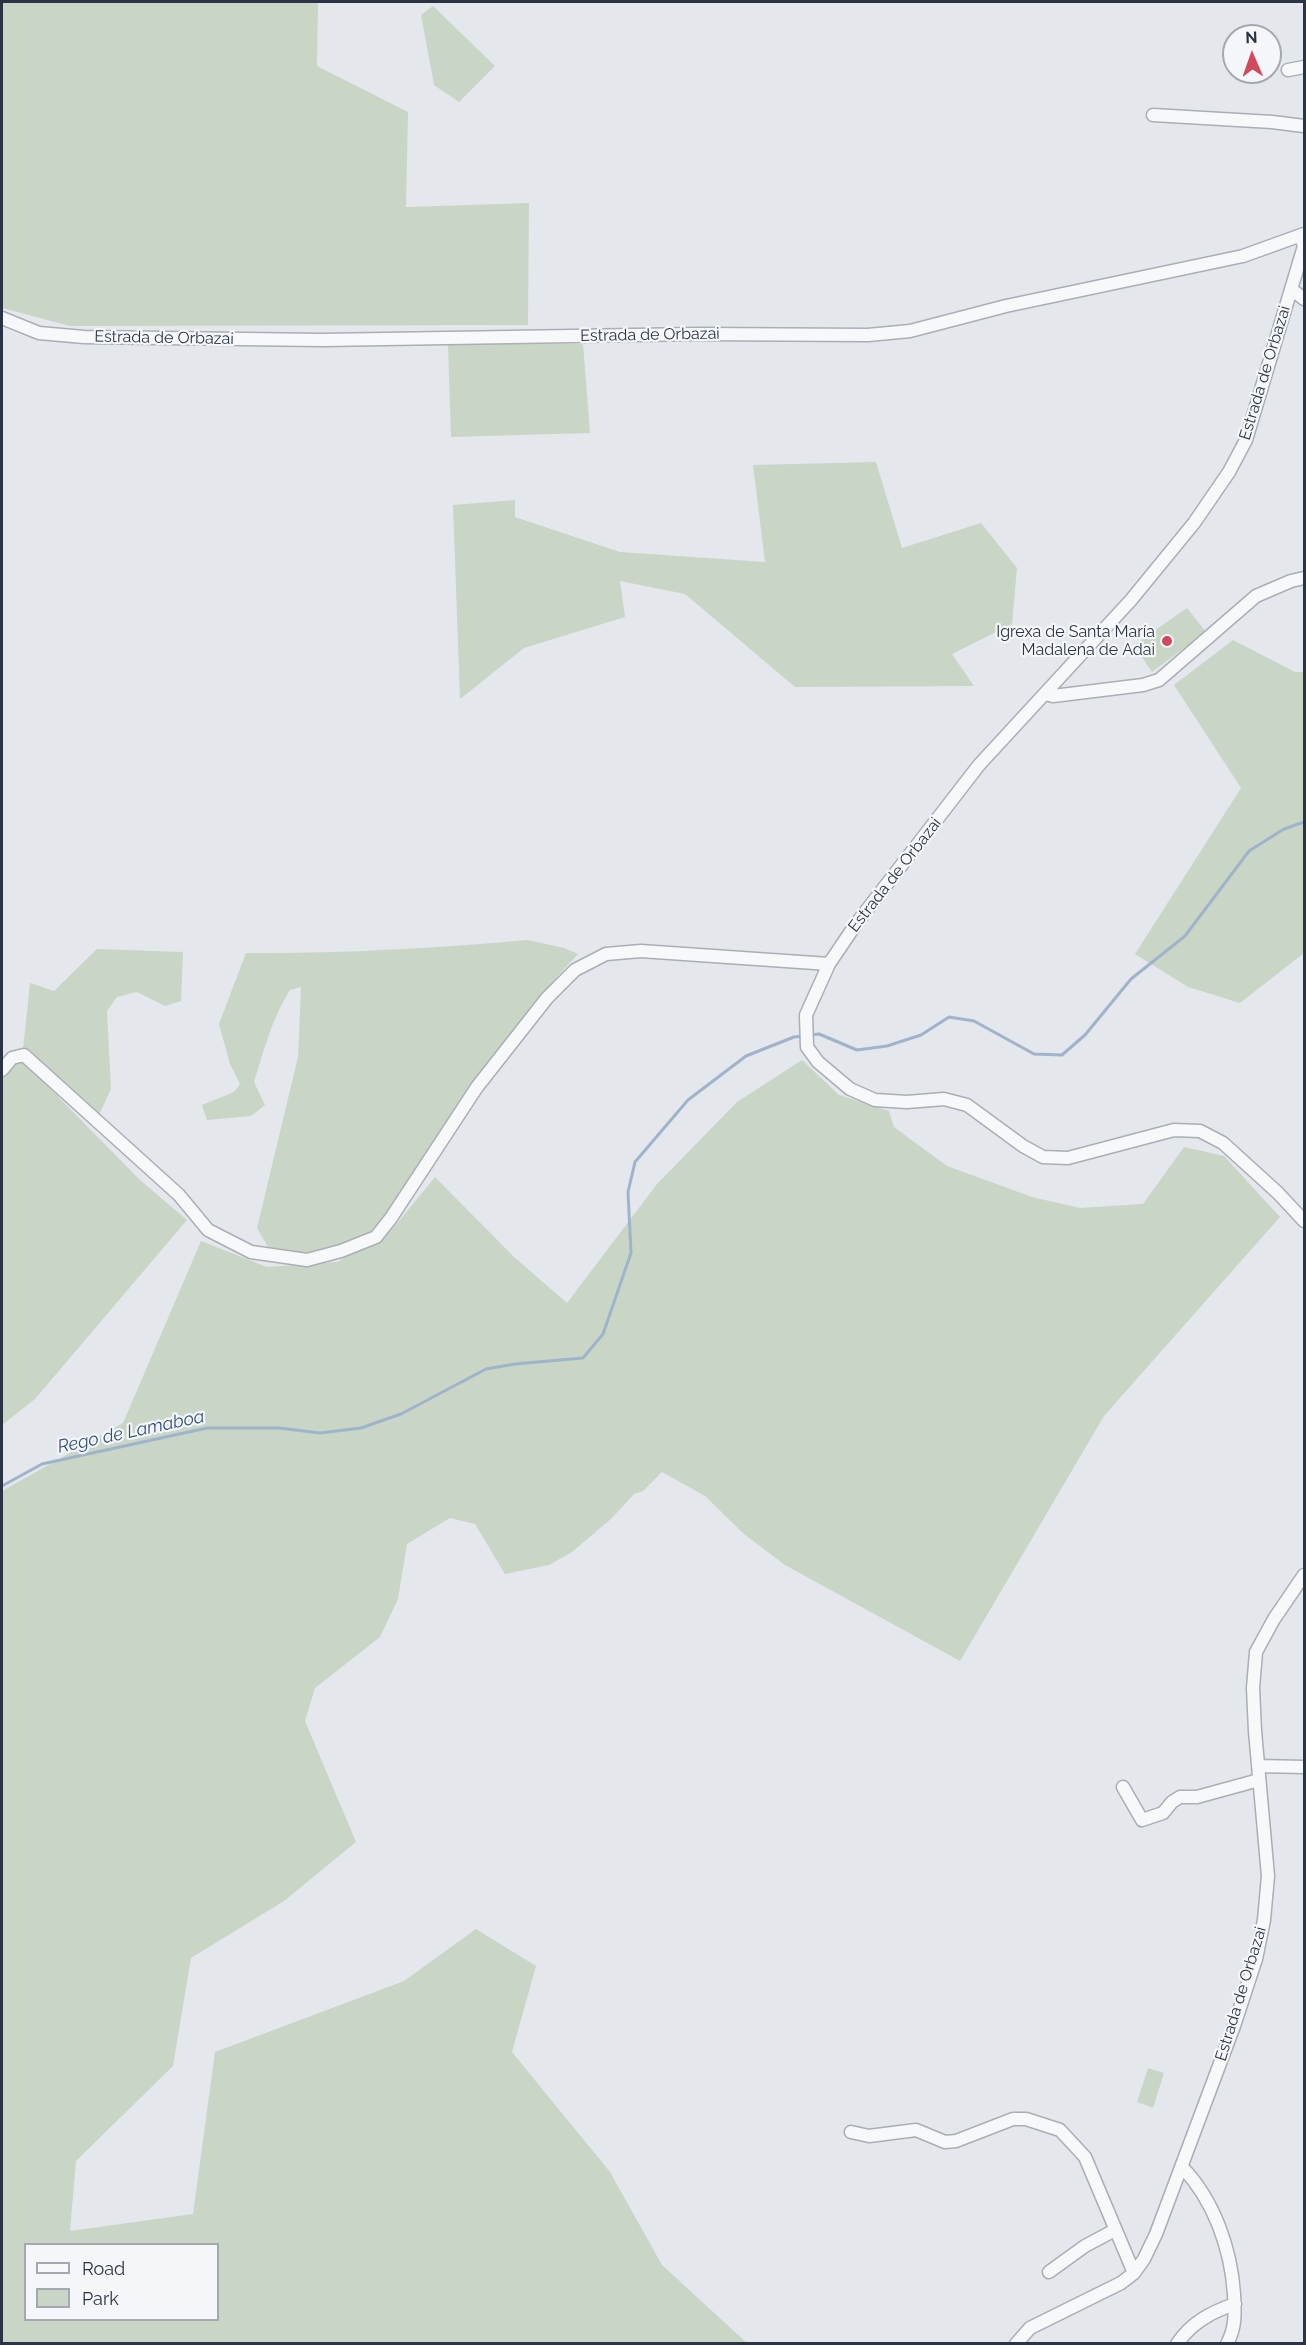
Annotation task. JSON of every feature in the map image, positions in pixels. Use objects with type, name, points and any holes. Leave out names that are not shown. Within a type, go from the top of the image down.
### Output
[{"type":"street","points":[[1288,70],[1305,67]]},
{"type":"street","points":[[1153,115],[1305,126]]},
{"type":"street","name":"Estrada de Orbazai","points":[[2,318],[39,333],[84,338],[322,340],[698,334],[868,335],[910,331],[1006,306],[1243,256],[1299,237],[1304,246],[1246,440],[1229,472],[1194,523],[1131,600],[979,765],[856,924],[829,964],[806,1015],[807,1047],[818,1062],[850,1089],[875,1100],[907,1102],[944,1099],[967,1105],[1023,1146],[1043,1157],[1068,1158],[1174,1130],[1200,1131],[1223,1143],[1305,1221]]},
{"type":"street","points":[[1291,289],[1305,299]]},
{"type":"street","points":[[1045,694],[1053,696],[1143,685],[1159,680],[1256,596],[1291,581],[1305,578]]},
{"type":"street","points":[[1056,682],[1067,694]]},
{"type":"street","points":[[2,1070],[12,1059],[24,1055],[179,1195],[208,1230],[251,1252],[308,1260],[341,1251],[376,1237],[392,1218],[477,1088],[547,998],[574,970],[606,954],[641,951],[829,964]]},
{"type":"street","name":"Estrada de Orbazai","points":[[1016,2343],[1030,2328],[1121,2283],[1134,2273],[1144,2259],[1182,2167],[1234,2026],[1256,1959],[1264,1920],[1268,1876],[1253,1688],[1256,1652],[1274,1618],[1305,1575]]},
{"type":"street","points":[[1258,1766],[1305,1767]]},
{"type":"street","points":[[1123,1787],[1142,1820],[1163,1813],[1180,1797],[1197,1797],[1259,1780]]},
{"type":"street","points":[[851,2132],[869,2136],[916,2130],[945,2142],[956,2141],[1013,2119],[1045,2123],[1060,2130],[1084,2157],[1134,2273]]},
{"type":"street","points":[[1182,2167],[1222,2231],[1227,2246],[1233,2275],[1235,2304],[1233,2332],[1227,2343]]},
{"type":"street","points":[[1049,2272],[1085,2246],[1115,2230]]},
{"type":"street","points":[[1177,2343],[1186,2330],[1200,2320],[1235,2304]]},
{"type":"green space","points":[[2,2],[318,2],[317,66],[408,112],[406,207],[529,203],[528,325],[70,326],[2,308]]},
{"type":"green space","points":[[433,6],[495,66],[459,102],[434,85],[421,15]]},
{"type":"green space","points":[[448,344],[583,344],[590,433],[451,437]]},
{"type":"green space","points":[[876,462],[902,548],[981,523],[1017,568],[1012,624],[952,654],[974,686],[795,687],[685,594],[620,581],[625,617],[524,648],[460,699],[453,505],[515,500],[515,517],[620,552],[765,562],[753,465]]},
{"type":"green space","points":[[1187,608],[1206,632],[1152,672],[1134,645]]},
{"type":"green space","points":[[1233,640],[1295,672],[1304,672],[1304,953],[1240,1003],[1188,987],[1135,954],[1241,788],[1174,685]]},
{"type":"green space","points":[[528,940],[564,948],[578,954],[476,1077],[380,1223],[367,1239],[313,1257],[271,1252],[257,1228],[298,1057],[301,987],[290,990],[278,1012],[254,1082],[265,1105],[251,1116],[207,1120],[202,1105],[234,1092],[240,1084],[230,1064],[219,1024],[246,953],[387,950]]},
{"type":"green space","points":[[97,949],[183,952],[181,1001],[165,1006],[137,992],[117,997],[107,1011],[111,1089],[98,1117],[23,1050],[30,983],[54,991]]},
{"type":"green space","points":[[22,1060],[140,1180],[187,1220],[35,1399],[2,1425],[2,1078]]},
{"type":"green space","points":[[802,1060],[839,1095],[889,1111],[894,1127],[947,1166],[1032,1197],[1080,1208],[1143,1204],[1184,1147],[1224,1156],[1280,1217],[1104,1416],[960,1661],[785,1565],[744,1534],[705,1496],[662,1472],[643,1491],[634,1494],[612,1518],[572,1552],[549,1565],[505,1574],[475,1524],[450,1518],[407,1544],[398,1599],[380,1637],[315,1688],[305,1721],[356,1842],[284,1901],[191,1958],[173,2066],[76,2161],[70,2231],[193,2214],[215,2052],[404,1981],[476,1929],[536,1966],[512,2052],[610,2172],[662,2265],[747,2343],[2,2343],[2,1491],[123,1423],[201,1241],[267,1267],[337,1262],[389,1233],[435,1177],[514,1257],[567,1303],[657,1184],[737,1102]]},
{"type":"green space","points":[[1148,2068],[1164,2073],[1153,2108],[1137,2102]]},
{"type":"waterway","name":"Rego de Lamaboa","points":[[810,1035],[819,1034],[857,1050],[887,1046],[921,1035],[949,1017],[974,1021],[1034,1054],[1062,1055],[1085,1035],[1131,979],[1185,936],[1249,851],[1284,829],[1304,822]]},
{"type":"waterway","name":"Rego de Lamaboa","points":[[2,1486],[42,1464],[207,1428],[279,1428],[320,1433],[361,1428],[401,1414],[486,1369],[583,1358],[603,1334],[631,1253],[628,1192],[635,1162],[688,1100],[746,1056],[794,1037],[804,1036]]},
{"type":"place","name":"Igrexa de Santa María Madalena de Adai","points":[[1167,641]]}]
